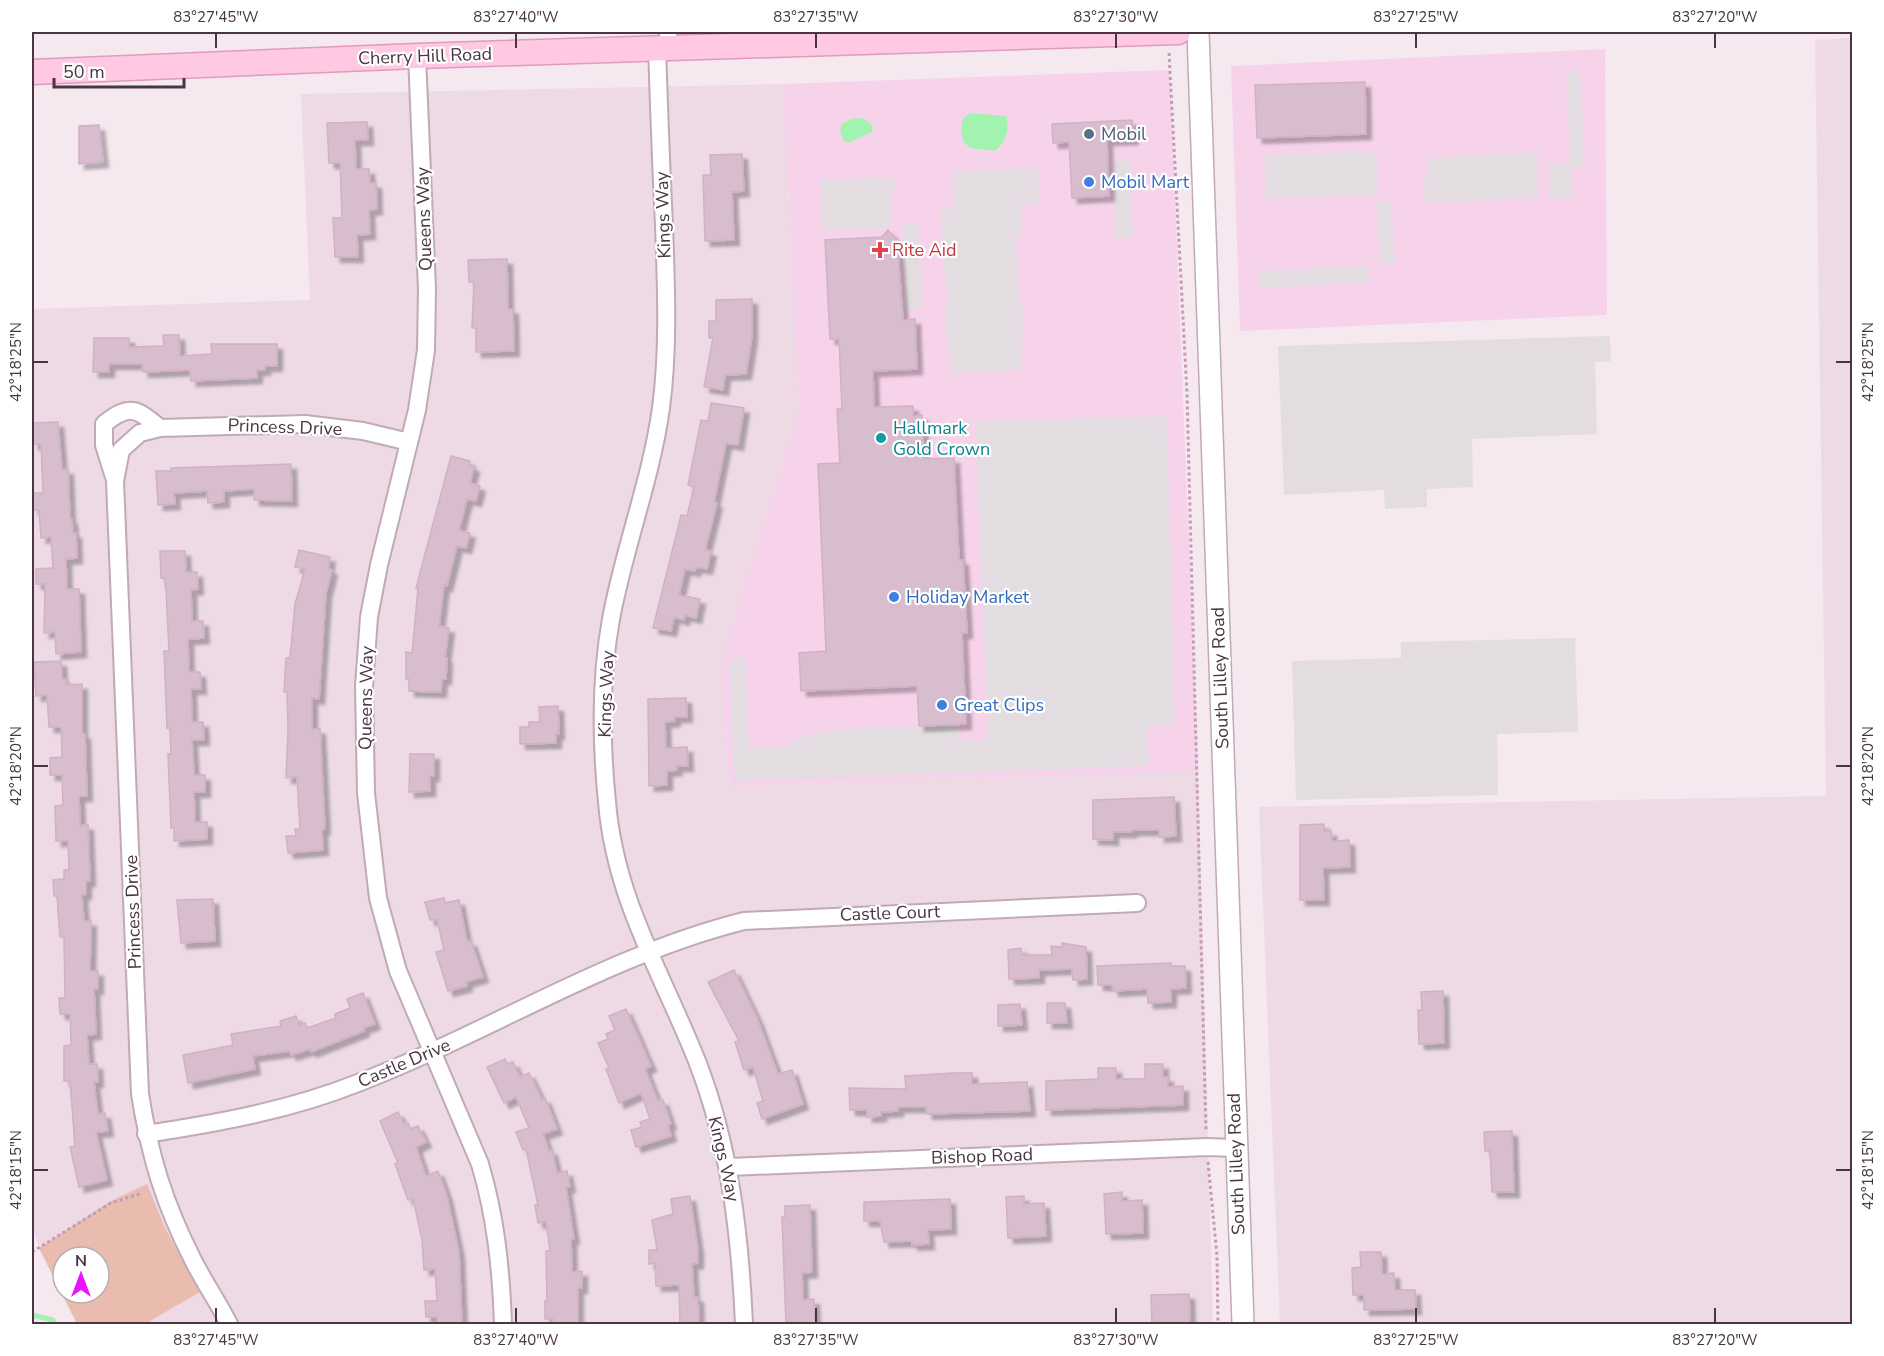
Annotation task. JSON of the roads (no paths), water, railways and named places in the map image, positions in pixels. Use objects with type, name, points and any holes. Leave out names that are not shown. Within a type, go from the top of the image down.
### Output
[{"type":"main road","name":"Cherry Hill Road","points":[[32,72],[417,56],[654,41],[1178,32]]},
{"type":"street","name":"South Lilley Road","points":[[1198,32],[1235,1148],[1243,1324]]},
{"type":"street","name":"Kings Way","points":[[654,41],[666,276],[664,376],[652,456],[612,616],[603,706],[606,801],[612,846],[626,900],[698,1064],[729,1167],[739,1238],[744,1324]]},
{"type":"street","name":"Queens Way","points":[[417,56],[427,319],[422,380],[369,617],[364,686],[366,793],[372,863],[386,932],[398,971],[480,1164],[490,1197],[500,1255],[504,1324]]},
{"type":"street","name":"Princess Drive","points":[[160,428],[140,412],[130,410],[116,414],[104,423],[104,445],[115,481],[140,1094],[154,1169],[170,1211],[194,1262],[229,1324]]},
{"type":"street","name":"Princess Drive","points":[[115,481],[122,450],[140,433],[160,428],[305,424],[363,431],[409,442]]},
{"type":"street","name":"Castle Court","points":[[648,952],[706,930],[762,918],[1137,903]]},
{"type":"street","name":"Castle Drive","points":[[146,1134],[213,1124],[292,1106],[358,1084],[648,952]]},
{"type":"street","name":"Bishop Road","points":[[729,1167],[1207,1147],[1235,1148]]},
{"type":"waterway","points":[[32,1315],[53,1320],[55,1324]]},
{"type":"place","name":"Mobil","points":[[1089,134]]},
{"type":"place","name":"Mobil Mart","points":[[1089,182]]},
{"type":"place","name":"Rite Aid","points":[[880,250]]},
{"type":"place","name":"Hallmark Gold Crown","points":[[881,438]]},
{"type":"place","name":"Holiday Market","points":[[894,597]]},
{"type":"place","name":"Great Clips","points":[[942,705]]}]
